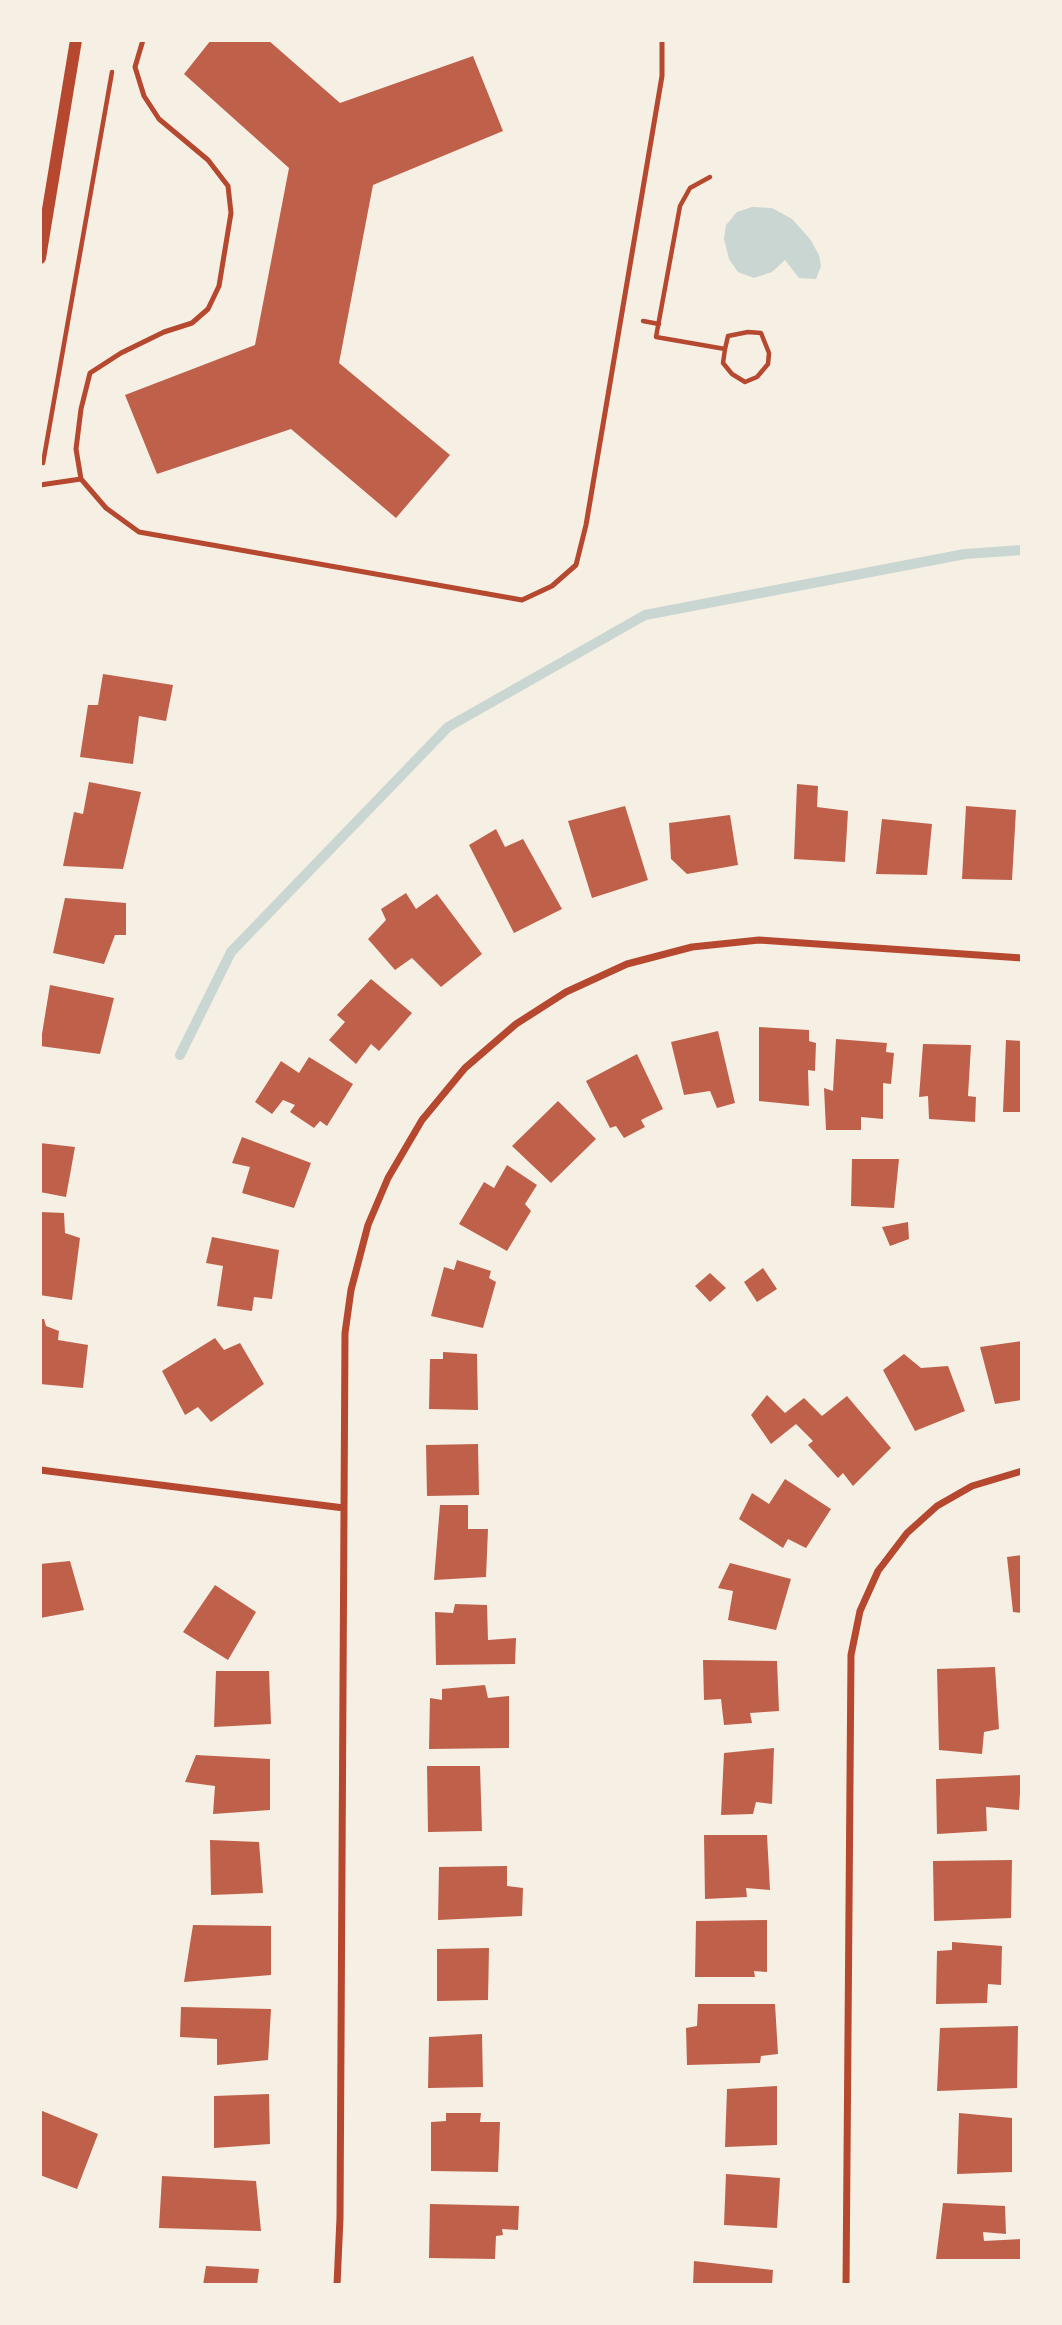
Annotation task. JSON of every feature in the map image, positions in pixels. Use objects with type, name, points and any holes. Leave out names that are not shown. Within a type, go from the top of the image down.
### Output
[{"type":"street","points":[[40,258],[76,40]]},
{"type":"street","points":[[337,2285],[340,2218],[345,1333],[351,1290],[368,1225],[388,1178],[422,1120],[465,1068],[516,1024],[566,992],[627,964],[692,947],[759,940],[1022,958]]},
{"type":"street","points":[[40,1470],[344,1508]]},
{"type":"street","points":[[846,2285],[851,1655],[855,1633],[860,1611],[878,1571],[907,1533],[937,1506],[972,1486],[1022,1471]]},
{"type":"lane","points":[[143,40],[135,67],[144,96],[159,118],[208,160],[228,187],[231,214],[219,285],[208,309],[192,323],[164,332],[121,353],[90,373],[81,409],[76,449],[81,479],[106,508],[139,532],[522,600],[552,586],[576,565],[586,525],[662,76],[662,40]]},
{"type":"lane","points":[[40,485],[81,479]]},
{"type":"path","points":[[43,464],[113,68]]},
{"type":"path","points":[[710,177],[691,188],[680,206],[656,337],[724,349]]},
{"type":"path","points":[[748,331],[761,333],[769,353],[768,364],[757,377],[746,382],[732,374],[723,363],[724,349],[728,337],[748,331]]},
{"type":"shaded area","points":[[752,207],[772,208],[792,219],[810,239],[819,255],[821,266],[816,279],[799,278],[785,260],[772,272],[754,278],[738,272],[729,259],[724,239],[726,225],[737,212]]},
{"type":"building","points":[[211,40],[268,40],[340,103],[473,56],[503,131],[373,185],[339,363],[450,455],[396,518],[291,429],[157,474],[125,395],[255,345],[289,168],[184,74]]},
{"type":"building","points":[[103,674],[173,685],[166,721],[139,716],[133,764],[80,757],[88,705],[98,705]]},
{"type":"building","points":[[89,782],[141,792],[123,869],[63,866],[74,812],[83,814]]},
{"type":"building","points":[[797,784],[818,786],[817,807],[848,811],[845,862],[794,859]]},
{"type":"building","points":[[625,806],[648,880],[592,898],[568,821]]},
{"type":"building","points":[[966,806],[1016,810],[1012,880],[962,879]]},
{"type":"building","points":[[730,815],[738,865],[687,874],[671,859],[669,823]]},
{"type":"building","points":[[882,819],[932,824],[927,875],[876,874]]},
{"type":"building","points":[[496,829],[505,847],[523,839],[562,909],[514,933],[469,845]]},
{"type":"building","points":[[406,893],[416,909],[437,894],[482,954],[441,987],[412,958],[395,970],[368,939],[386,920],[381,909]]},
{"type":"building","points":[[65,898],[126,903],[126,935],[115,935],[104,964],[53,953]]},
{"type":"building","points":[[371,979],[412,1013],[379,1051],[371,1044],[356,1064],[329,1040],[345,1022],[337,1015]]},
{"type":"building","points":[[50,985],[114,998],[100,1054],[40,1046]]},
{"type":"building","points":[[759,1027],[809,1030],[809,1041],[816,1043],[815,1071],[808,1070],[809,1106],[759,1101]]},
{"type":"building","points":[[718,1031],[735,1103],[717,1108],[710,1091],[684,1095],[671,1042]]},
{"type":"building","points":[[836,1039],[887,1043],[886,1052],[894,1053],[891,1084],[883,1083],[883,1119],[861,1117],[861,1130],[826,1130],[824,1088],[833,1091]]},
{"type":"building","points":[[1006,1040],[1022,1041],[1022,1112],[1003,1112]]},
{"type":"building","points":[[923,1044],[971,1045],[968,1096],[976,1097],[975,1122],[929,1119],[928,1096],[919,1097]]},
{"type":"building","points":[[637,1054],[663,1109],[641,1120],[645,1127],[624,1138],[616,1126],[610,1128],[586,1081]]},
{"type":"building","points":[[309,1057],[353,1084],[327,1126],[320,1121],[314,1128],[290,1112],[295,1105],[283,1100],[272,1114],[255,1102],[281,1061],[299,1073]]},
{"type":"building","points":[[558,1101],[596,1139],[551,1183],[512,1146]]},
{"type":"building","points":[[242,1137],[311,1163],[294,1208],[242,1193],[250,1167],[232,1163]]},
{"type":"building","points":[[40,1143],[75,1147],[66,1197],[40,1192]]},
{"type":"building","points":[[852,1159],[899,1159],[894,1208],[851,1206]]},
{"type":"building","points":[[507,1165],[537,1185],[525,1204],[531,1211],[507,1251],[459,1224],[484,1182],[494,1188]]},
{"type":"building","points":[[40,1212],[64,1213],[65,1233],[80,1238],[72,1300],[40,1295]]},
{"type":"building","points":[[908,1222],[909,1239],[890,1246],[882,1227]]},
{"type":"building","points":[[212,1237],[279,1250],[272,1299],[254,1297],[252,1311],[217,1306],[223,1266],[206,1263]]},
{"type":"building","points":[[457,1260],[491,1271],[489,1278],[496,1282],[483,1328],[431,1316],[444,1267],[454,1270]]},
{"type":"building","points":[[763,1268],[777,1289],[757,1302],[744,1282]]},
{"type":"building","points":[[710,1273],[726,1288],[710,1302],[695,1286]]},
{"type":"building","points":[[40,1319],[44,1319],[46,1326],[59,1331],[58,1340],[88,1345],[83,1388],[40,1384]]},
{"type":"building","points":[[215,1338],[224,1350],[240,1343],[264,1384],[211,1422],[198,1407],[185,1415],[162,1371]]},
{"type":"building","points":[[1022,1341],[1022,1400],[995,1404],[980,1347]]},
{"type":"building","points":[[443,1352],[477,1354],[478,1410],[429,1409],[430,1359],[443,1359]]},
{"type":"building","points":[[904,1354],[921,1368],[948,1366],[965,1411],[915,1431],[883,1370]]},
{"type":"building","points":[[767,1395],[785,1413],[804,1398],[822,1416],[847,1396],[891,1448],[853,1486],[843,1473],[838,1478],[808,1445],[813,1441],[796,1424],[771,1444],[751,1415]]},
{"type":"building","points":[[478,1444],[479,1495],[427,1496],[426,1445]]},
{"type":"building","points":[[785,1479],[831,1509],[806,1548],[788,1539],[783,1548],[739,1519],[752,1493],[769,1504]]},
{"type":"building","points":[[440,1505],[468,1505],[468,1529],[488,1529],[486,1577],[434,1580]]},
{"type":"building","points":[[1022,1555],[1022,1613],[1013,1612],[1007,1557]]},
{"type":"building","points":[[70,1561],[84,1610],[40,1618],[40,1564]]},
{"type":"building","points":[[730,1563],[791,1579],[776,1630],[728,1620],[733,1591],[718,1588]]},
{"type":"building","points":[[215,1585],[256,1612],[228,1660],[183,1632]]},
{"type":"building","points":[[455,1604],[487,1605],[488,1640],[516,1638],[515,1664],[436,1665],[435,1612],[453,1613]]},
{"type":"building","points":[[703,1660],[777,1661],[779,1711],[750,1713],[752,1723],[724,1725],[721,1699],[704,1700]]},
{"type":"building","points":[[995,1667],[999,1729],[984,1732],[982,1754],[939,1750],[937,1669]]},
{"type":"building","points":[[216,1671],[269,1671],[271,1724],[214,1727]]},
{"type":"building","points":[[485,1685],[488,1698],[509,1696],[509,1748],[429,1749],[430,1698],[442,1700],[442,1689]]},
{"type":"building","points":[[774,1748],[772,1804],[756,1802],[753,1814],[721,1815],[724,1753]]},
{"type":"building","points":[[196,1755],[270,1759],[270,1810],[213,1814],[215,1786],[185,1782]]},
{"type":"building","points":[[427,1766],[480,1766],[482,1831],[428,1832]]},
{"type":"building","points":[[1021,1775],[1019,1810],[986,1807],[987,1831],[937,1834],[936,1779]]},
{"type":"building","points":[[704,1835],[767,1835],[770,1890],[746,1888],[747,1897],[705,1899]]},
{"type":"building","points":[[210,1840],[259,1842],[263,1893],[211,1895]]},
{"type":"building","points":[[1012,1860],[1011,1918],[934,1921],[933,1861]]},
{"type":"building","points":[[507,1866],[507,1886],[523,1888],[522,1916],[438,1920],[439,1867]]},
{"type":"building","points":[[767,1920],[767,1972],[754,1971],[755,1977],[695,1977],[696,1921]]},
{"type":"building","points":[[193,1925],[271,1926],[271,1975],[184,1982]]},
{"type":"building","points":[[952,1942],[1002,1946],[1001,1985],[988,1984],[987,2003],[936,2004],[937,1951],[952,1950]]},
{"type":"building","points":[[489,1948],[488,2000],[437,2001],[437,1949]]},
{"type":"building","points":[[698,2004],[775,2004],[778,2054],[761,2056],[760,2063],[687,2065],[686,2028],[697,2026]]},
{"type":"building","points":[[181,2007],[271,2009],[268,2060],[217,2065],[217,2039],[180,2037]]},
{"type":"building","points":[[1018,2026],[1017,2088],[937,2091],[940,2028]]},
{"type":"building","points":[[482,2034],[483,2087],[428,2088],[429,2037]]},
{"type":"building","points":[[777,2086],[777,2145],[725,2147],[727,2089]]},
{"type":"building","points":[[269,2094],[270,2144],[214,2148],[214,2096]]},
{"type":"building","points":[[40,2110],[98,2134],[77,2189],[40,2175]]},
{"type":"building","points":[[446,2113],[481,2113],[480,2122],[500,2122],[498,2172],[431,2171],[431,2122],[446,2121]]},
{"type":"building","points":[[959,2113],[1012,2118],[1012,2172],[957,2174]]},
{"type":"building","points":[[726,2174],[780,2178],[777,2228],[724,2225]]},
{"type":"building","points":[[162,2176],[256,2181],[261,2231],[159,2228]]},
{"type":"building","points":[[943,2203],[1005,2206],[1006,2234],[983,2232],[984,2241],[1022,2239],[1022,2259],[936,2259]]},
{"type":"building","points":[[430,2204],[519,2206],[518,2230],[502,2229],[503,2235],[496,2236],[495,2259],[429,2258]]},
{"type":"building","points":[[694,2261],[773,2270],[772,2285],[693,2285]]},
{"type":"building","points":[[206,2266],[259,2269],[257,2285],[203,2285]]},
{"type":"waterway","points":[[180,1055],[231,952],[448,727],[645,615],[965,554],[1022,550]]}]
